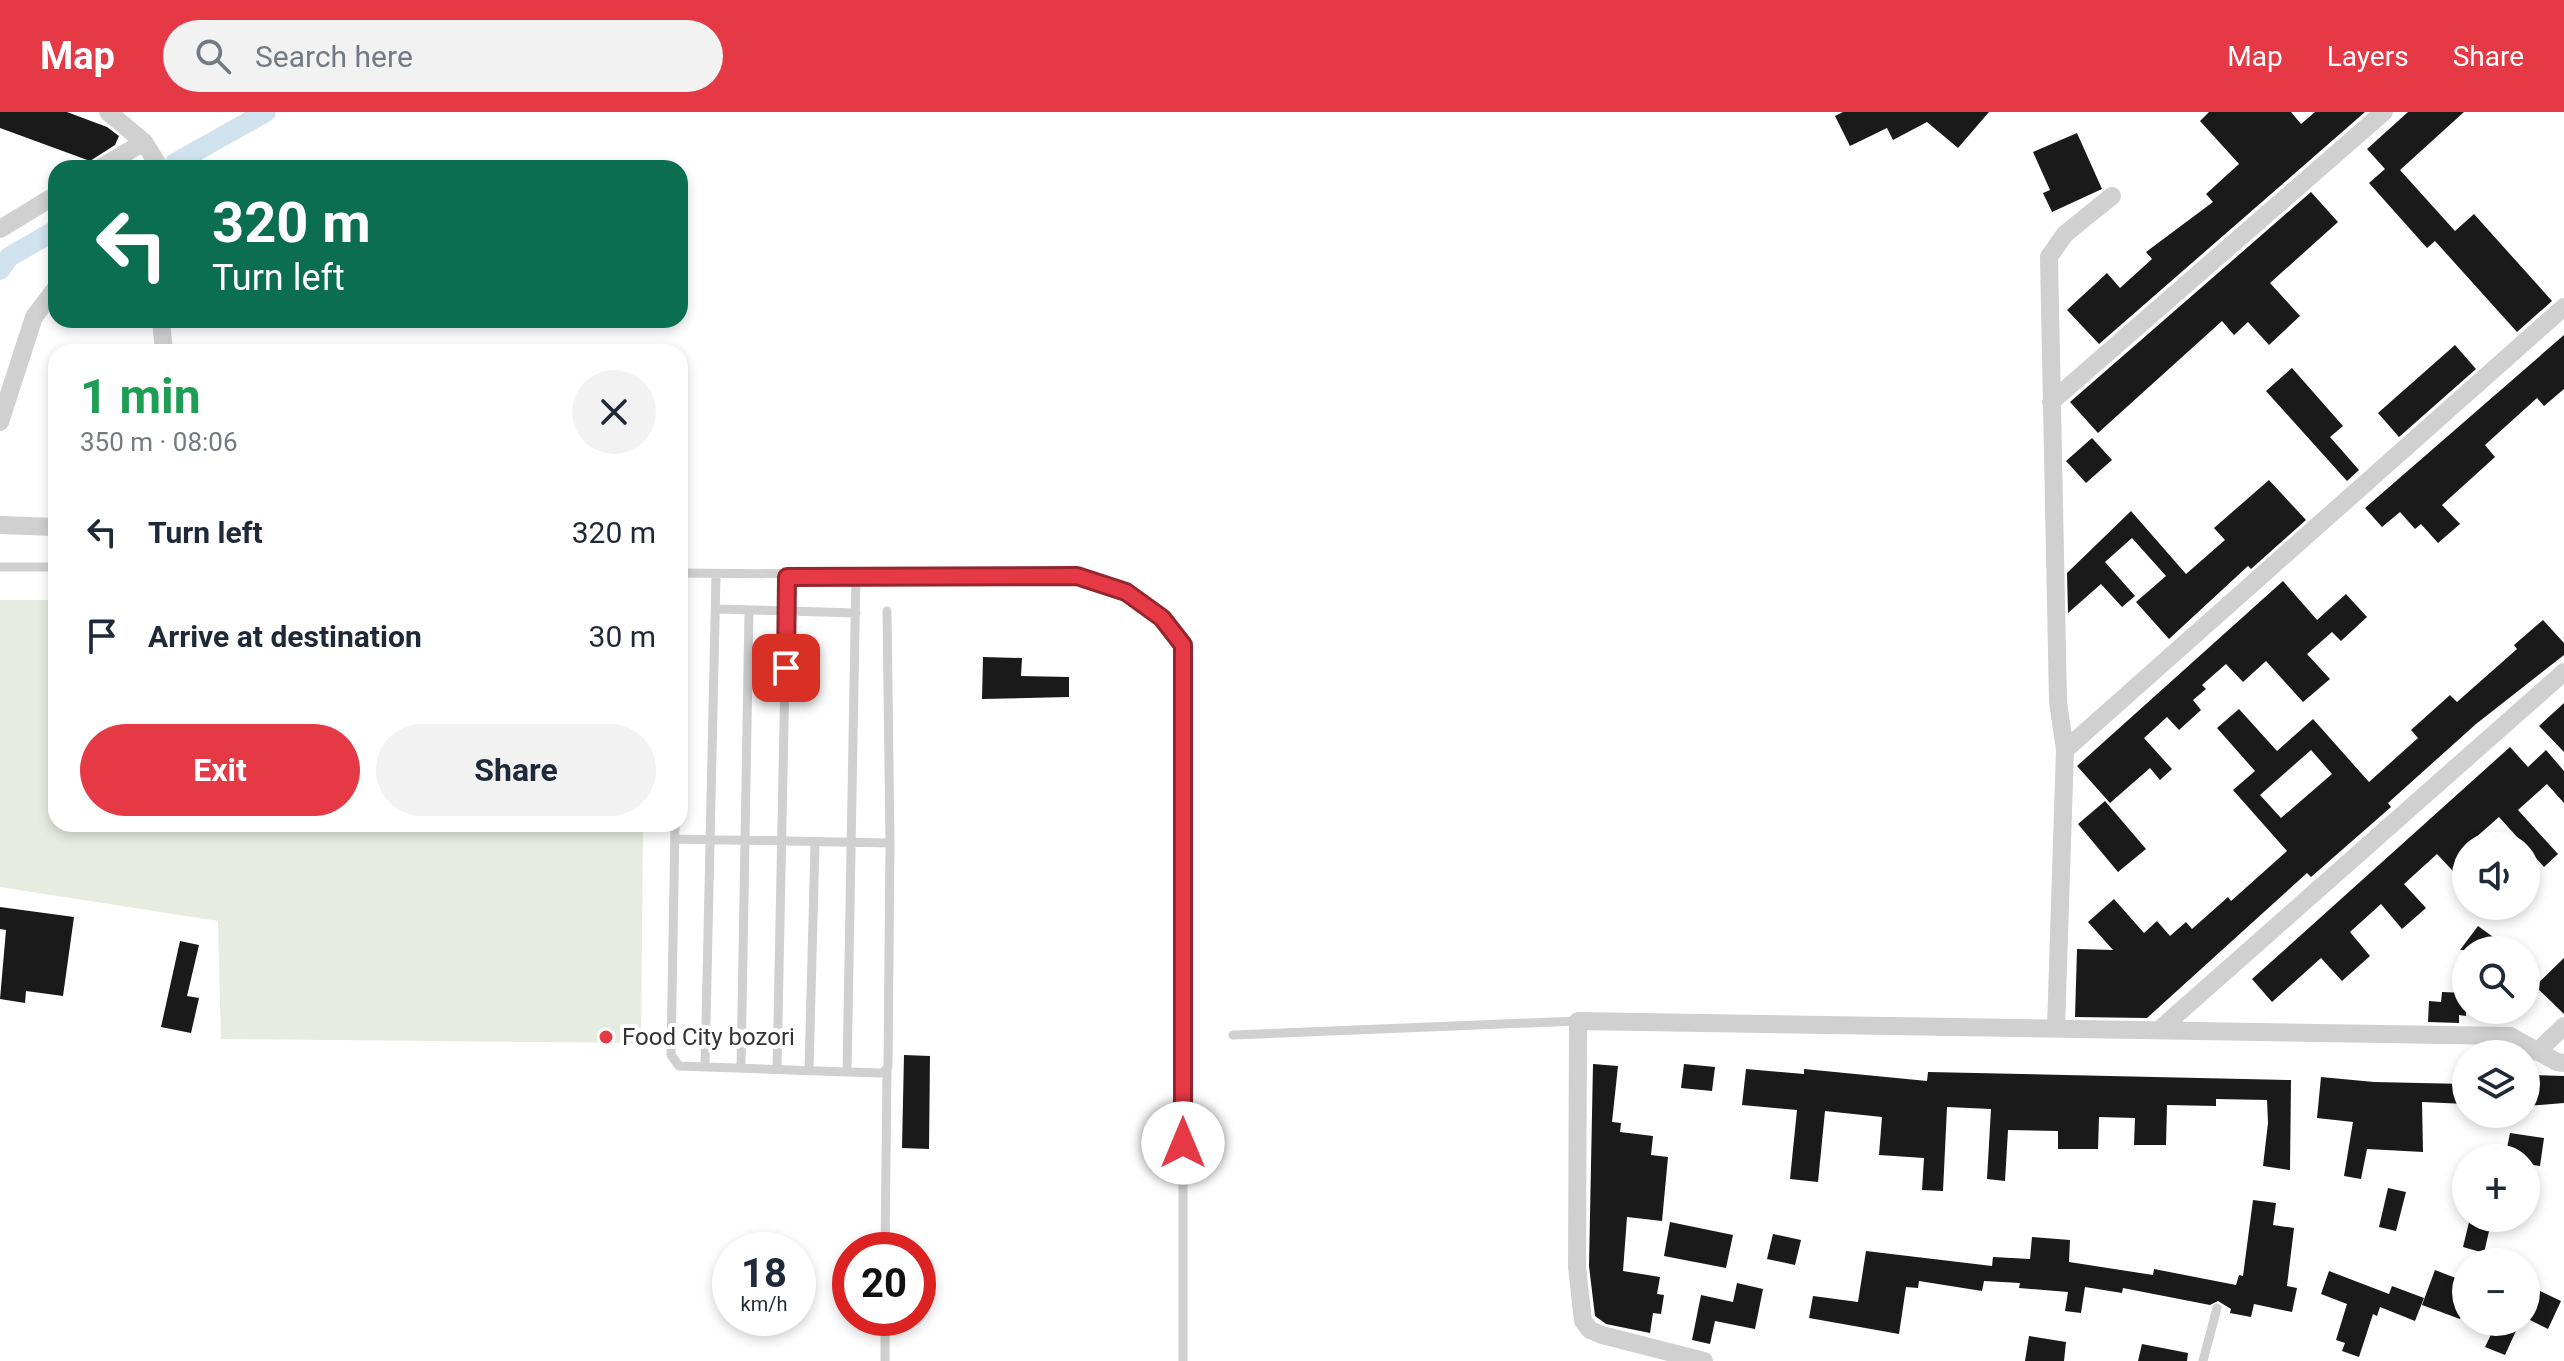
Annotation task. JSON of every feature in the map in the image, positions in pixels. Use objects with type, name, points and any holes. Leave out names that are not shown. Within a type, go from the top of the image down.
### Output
[{"type":"street","points":[[108,112],[144,142],[155,160]]},
{"type":"street","points":[[2051,402],[2384,112]]},
{"type":"street","points":[[114,160],[144,142]]},
{"type":"street","points":[[2056,1028],[2065,750],[2058,702],[2049,257],[2065,234],[2112,196]]},
{"type":"street","points":[[0,229],[48,200]]},
{"type":"street","points":[[0,422],[34,317],[48,299]]},
{"type":"street","points":[[2065,750],[2564,307]]},
{"type":"street","points":[[0,525],[48,527]]},
{"type":"street","points":[[2159,1030],[2564,672]]},
{"type":"street","points":[[1704,1361],[1602,1335],[1583,1321],[1577,1267],[1578,1021],[2510,1036],[2517,1040]]},
{"type":"street","points":[[2540,1049],[2564,1026]]},
{"type":"street","points":[[2540,1053],[2564,1063]]},
{"type":"lane","points":[[0,567],[48,567]]},
{"type":"lane","points":[[688,574],[787,577],[856,574],[1077,576],[1126,592],[1162,618],[1183,645],[1183,1361]]},
{"type":"lane","points":[[847,1072],[856,574]]},
{"type":"lane","points":[[705,1067],[716,576]]},
{"type":"lane","points":[[777,1069],[787,577]]},
{"type":"lane","points":[[716,609],[856,613]]},
{"type":"lane","points":[[885,1232],[890,843],[887,611]]},
{"type":"lane","points":[[741,1068],[749,612]]},
{"type":"lane","points":[[675,832],[671,1055],[679,1066],[887,1071]]},
{"type":"lane","points":[[675,839],[890,843]]},
{"type":"lane","points":[[809,1070],[815,844]]},
{"type":"lane","points":[[1233,1035],[1578,1021]]},
{"type":"lane","points":[[2203,1361],[2217,1308]]},
{"type":"lane","points":[[885,1336],[885,1361]]},
{"type":"shaded area","points":[[0,600],[48,600],[48,832],[643,832],[641,1043],[221,1039],[218,921],[0,887]]},
{"type":"building","points":[[0,112],[67,112],[107,127],[119,136],[115,145],[87,160],[0,128]]},
{"type":"building","points":[[1843,112],[1989,112],[1958,148],[1927,122],[1893,140],[1887,128],[1850,146],[1835,116]]},
{"type":"building","points":[[2209,112],[2291,112],[2301,124],[2315,112],[2365,112],[2099,344],[2067,310],[2107,273],[2120,288],[2152,259],[2146,252],[2213,202],[2206,194],[2239,164],[2200,121]]},
{"type":"building","points":[[2408,112],[2464,112],[2400,170],[2455,231],[2474,214],[2552,301],[2517,332],[2435,241],[2427,248],[2369,183],[2385,169],[2367,149]]},
{"type":"building","points":[[2077,133],[2102,189],[2052,212],[2043,193],[2050,190],[2033,152]]},
{"type":"building","points":[[2311,192],[2338,222],[2270,283],[2300,316],[2269,345],[2248,322],[2234,335],[2222,321],[2098,433],[2070,402]]},
{"type":"building","points":[[2564,335],[2564,389],[2544,406],[2537,398],[2485,445],[2495,457],[2442,505],[2460,524],[2438,543],[2421,524],[2415,529],[2400,512],[2382,527],[2365,508]]},
{"type":"building","points":[[2455,345],[2476,369],[2399,437],[2378,413]]},
{"type":"building","points":[[2292,368],[2343,426],[2330,437],[2359,470],[2347,481],[2266,391]]},
{"type":"building","points":[[2092,438],[2112,460],[2086,483],[2066,461]]},
{"type":"building","points":[[2269,480],[2306,520],[2251,569],[2248,566],[2169,639],[2136,602],[2166,576],[2132,538],[2105,562],[2135,596],[2122,607],[2101,584],[2068,613],[2067,573],[2131,511],[2186,574],[2225,540],[2214,528]]},
{"type":"building","points":[[2283,581],[2317,620],[2346,594],[2367,617],[2341,641],[2332,632],[2307,654],[2330,679],[2303,702],[2266,661],[2243,682],[2226,664],[2202,685],[2206,689],[2193,700],[2201,710],[2179,730],[2167,717],[2144,738],[2172,769],[2160,780],[2150,768],[2110,803],[2077,766]]},
{"type":"building","points":[[2543,620],[2564,643],[2564,655],[2476,724],[2388,803],[2391,807],[2311,877],[2307,873],[2147,1018],[2075,1017],[2077,949],[2113,950],[2088,922],[2114,899],[2144,933],[2157,921],[2170,936],[2186,922],[2192,929],[2228,897],[2231,901],[2287,851],[2233,790],[2255,771],[2217,728],[2239,709],[2277,751],[2313,719],[2369,782],[2418,738],[2411,730],[2450,695],[2457,702],[2517,649],[2514,645]],"holes":[[[2311,750],[2332,774],[2281,818],[2260,795]]]},
{"type":"building","points":[[983,657],[1022,658],[1021,676],[1069,677],[1069,697],[982,699]]},
{"type":"building","points":[[2564,703],[2564,752],[2539,726]]},
{"type":"building","points":[[2510,747],[2528,767],[2546,750],[2564,771],[2564,803],[2547,784],[2518,810],[2538,832],[2512,832],[2499,817],[2482,832],[2452,832],[2452,870],[2437,854],[2404,884],[2426,908],[2402,929],[2381,904],[2350,932],[2370,956],[2342,981],[2321,958],[2272,1002],[2252,979]]},
{"type":"building","points":[[2105,801],[2146,849],[2118,872],[2078,824]]},
{"type":"building","points":[[2540,834],[2558,854],[2544,867],[2540,863]]},
{"type":"building","points":[[0,907],[74,917],[63,996],[26,991],[25,1003],[0,999],[6,930],[0,929]]},
{"type":"building","points":[[2478,926],[2492,936],[2470,936]]},
{"type":"building","points":[[180,941],[199,945],[187,996],[199,998],[191,1033],[161,1027]]},
{"type":"building","points":[[2564,958],[2564,1014],[2540,991],[2540,981]]},
{"type":"building","points":[[2442,992],[2452,992],[2452,1023],[2428,1022],[2429,1001],[2441,1002]]},
{"type":"building","points":[[904,1055],[930,1056],[929,1149],[902,1148]]},
{"type":"building","points":[[1593,1064],[1618,1066],[1612,1122],[1621,1123],[1620,1132],[1653,1136],[1651,1155],[1668,1157],[1662,1221],[1627,1217],[1623,1271],[1660,1277],[1657,1294],[1664,1295],[1661,1314],[1653,1313],[1650,1333],[1606,1324],[1595,1316],[1589,1266]]},
{"type":"building","points":[[1684,1064],[1715,1067],[1712,1091],[1681,1088]]},
{"type":"building","points":[[1746,1069],[1804,1074],[1804,1069],[1927,1081],[1928,1072],[2291,1080],[2290,1170],[2263,1166],[2267,1100],[2216,1099],[2216,1106],[2167,1105],[2166,1145],[2134,1145],[2135,1118],[2099,1117],[2098,1149],[2058,1149],[2058,1131],[2008,1130],[2005,1181],[1987,1179],[1991,1109],[1947,1107],[1943,1191],[1922,1190],[1924,1158],[1879,1155],[1882,1117],[1825,1111],[1818,1182],[1790,1179],[1797,1110],[1742,1105]]},
{"type":"building","points":[[2540,1075],[2564,1076],[2564,1103],[2540,1105]]},
{"type":"building","points":[[2321,1077],[2452,1084],[2452,1103],[2422,1102],[2423,1152],[2367,1149],[2361,1179],[2344,1176],[2353,1122],[2317,1118]]},
{"type":"building","points":[[2510,1133],[2544,1138],[2540,1166],[2540,1144],[2508,1144]]},
{"type":"building","points":[[2388,1188],[2406,1192],[2396,1231],[2379,1227]]},
{"type":"building","points":[[2253,1200],[2276,1203],[2273,1225],[2294,1228],[2287,1286],[2297,1288],[2292,1312],[2254,1304],[2251,1317],[2230,1313],[2231,1309],[2218,1301],[2210,1305],[2123,1288],[2122,1293],[2085,1287],[2081,1313],[2065,1311],[2068,1292],[2019,1288],[2020,1283],[1984,1281],[1982,1291],[1919,1281],[1918,1288],[1906,1287],[1899,1334],[1809,1318],[1813,1296],[1858,1302],[1866,1251],[1992,1266],[1993,1257],[2030,1259],[2032,1237],[2070,1240],[2069,1262],[2153,1275],[2154,1269],[2236,1285],[2239,1275],[2243,1276]]},
{"type":"building","points":[[1670,1222],[1733,1235],[1726,1268],[1664,1256]]},
{"type":"building","points":[[2467,1232],[2489,1232],[2485,1248],[2463,1247]]},
{"type":"building","points":[[1773,1234],[1801,1240],[1795,1265],[1767,1259]]},
{"type":"building","points":[[2435,1270],[2452,1277],[2452,1316],[2422,1305]]},
{"type":"building","points":[[2329,1271],[2389,1294],[2392,1286],[2424,1298],[2415,1321],[2380,1307],[2377,1316],[2373,1314],[2359,1357],[2342,1351],[2345,1343],[2336,1340],[2347,1304],[2321,1294]]},
{"type":"building","points":[[1737,1283],[1763,1289],[1755,1329],[1715,1321],[1710,1344],[1692,1340],[1701,1295],[1733,1302]]},
{"type":"building","points":[[2540,1291],[2561,1301],[2548,1329],[2540,1325]]},
{"type":"building","points":[[2029,1336],[2066,1342],[2064,1361],[2025,1361]]},
{"type":"building","points":[[2490,1336],[2514,1336],[2505,1355],[2485,1347]]},
{"type":"building","points":[[2142,1344],[2188,1353],[2187,1361],[2138,1361]]},
{"type":"waterway","points":[[180,160],[266,112]]},
{"type":"waterway","points":[[0,270],[9,257],[48,235]]},
{"type":"place","name":"Food City bozori","points":[[606,1037]]},
{"type":"route","points":[[786,668],[787,577],[856,574],[1077,576],[1126,592],[1162,618],[1183,645],[1183,1143]]}]
